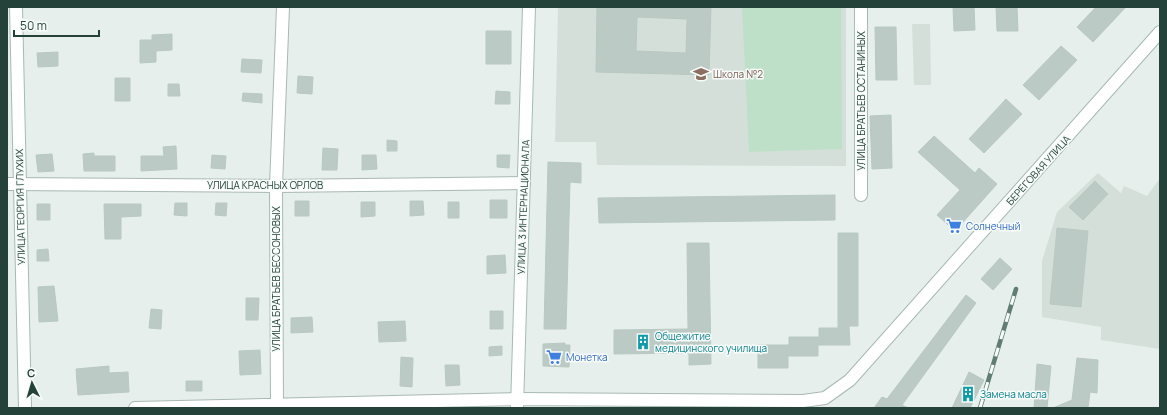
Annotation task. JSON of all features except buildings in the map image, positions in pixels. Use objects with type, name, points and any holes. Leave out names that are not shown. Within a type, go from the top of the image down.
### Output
[{"type":"street","name":"УЛИЦА ГЕОРГИЯ ГЛУХИХ","points":[[16,7],[25,408]]},
{"type":"street","name":"УЛИЦА БРАТЬЕВ БЕССОНОВЫХ","points":[[277,406],[276,186],[283,7]]},
{"type":"street","name":"УЛИЦА 3 ИНТЕРНАЦИОНАЛА","points":[[517,404],[529,7]]},
{"type":"street","name":"УЛИЦА БРАТЬЕВ ОСТАНИНЫХ","points":[[861,7],[861,195]]},
{"type":"street","name":"БЕРЕГОВАЯ УЛИЦА","points":[[135,408],[803,401],[825,398],[850,380],[1160,32]]},
{"type":"street","name":"УЛИЦА КРАСНЫХ ОРЛОВ","points":[[7,184],[276,186],[524,183]]},
{"type":"shaded area","name":"Школа №2","points":[[558,7],[846,7],[846,166],[597,165],[596,142],[555,142]]},
{"type":"shaded area","points":[[912,24],[930,24],[931,85],[914,85]]},
{"type":"shaded area","points":[[1098,173],[1121,193],[1124,186],[1147,196],[1160,178],[1160,349],[1101,340],[1101,327],[1042,317],[1042,261],[1057,212]]},
{"type":"green space","points":[[742,7],[841,7],[842,149],[749,152]]},
{"type":"railway","points":[[980,408],[1016,289]]},
{"type":"place","name":"Школа №2","points":[[701,74]]},
{"type":"place","name":"Солнечный","points":[[954,226]]},
{"type":"place","name":"Общежитие медицинского училища","points":[[643,342]]},
{"type":"place","name":"Монетка","points":[[554,357]]},
{"type":"place","name":"Замена масла","points":[[968,394]]}]
